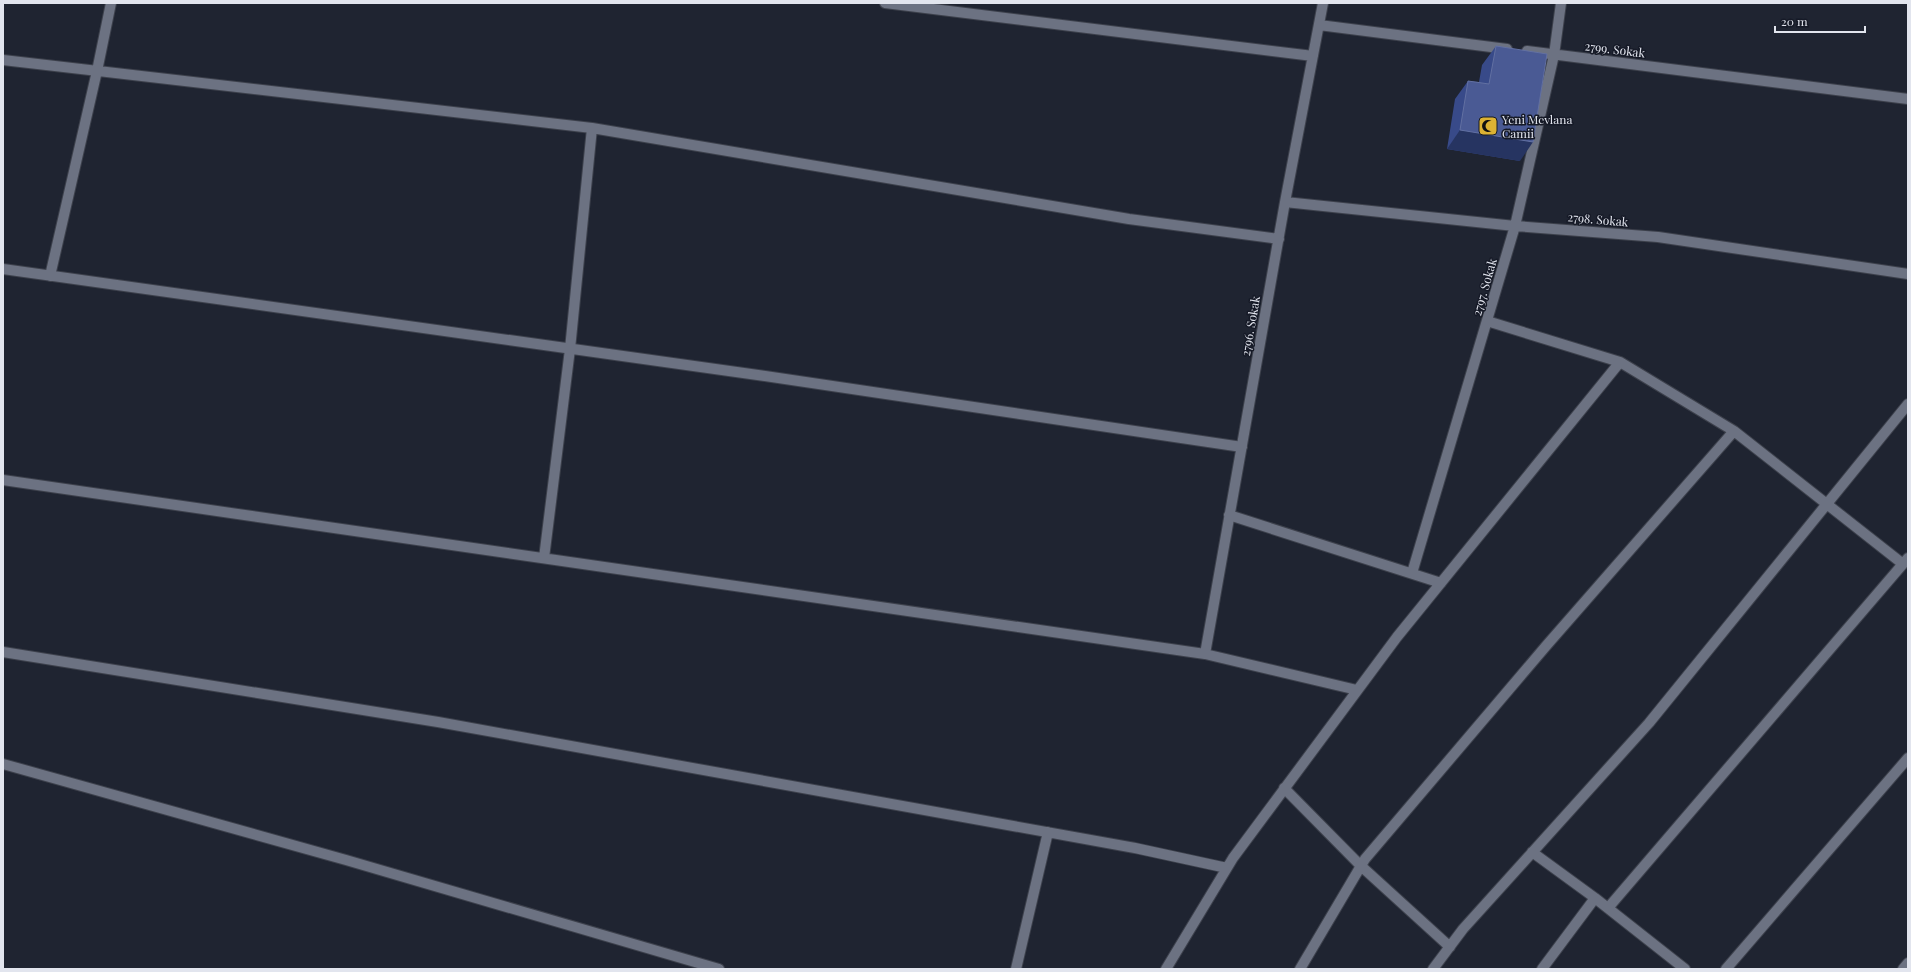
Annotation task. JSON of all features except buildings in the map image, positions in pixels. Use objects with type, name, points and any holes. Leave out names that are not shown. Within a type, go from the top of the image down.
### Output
[{"type":"street","points":[[50,276],[111,3]]},
{"type":"street","points":[[885,3],[918,5],[1313,56]]},
{"type":"street","name":"2796. Sokak","points":[[1205,654],[1285,202],[1323,3]]},
{"type":"street","name":"2797. Sokak","points":[[1412,573],[1515,226],[1554,55],[1561,3]]},
{"type":"street","name":"2799. Sokak","points":[[1319,25],[1908,99]]},
{"type":"street","points":[[3,60],[592,128],[1129,219],[1279,239]]},
{"type":"street","points":[[544,558],[570,349],[592,128]]},
{"type":"street","name":"2798. Sokak","points":[[1285,202],[1515,226],[1658,237],[1908,274]]},
{"type":"street","points":[[3,270],[570,349],[1242,447]]},
{"type":"street","points":[[1487,321],[1620,362],[1734,431],[1825,505],[1905,561],[1608,908]]},
{"type":"street","points":[[1166,969],[1226,868],[1357,690],[1397,637],[1620,362]]},
{"type":"street","points":[[1433,969],[1463,929],[1649,723],[1908,404]]},
{"type":"street","points":[[1300,969],[1361,866],[1546,646],[1734,431]]},
{"type":"street","points":[[3,480],[1205,654],[1357,690]]},
{"type":"street","points":[[1229,515],[1441,583]]},
{"type":"street","points":[[3,652],[438,722],[1135,848],[1226,868]]},
{"type":"street","points":[[1726,969],[1908,758]]},
{"type":"street","points":[[3,764],[346,860],[720,969]]},
{"type":"street","points":[[1284,788],[1361,866],[1450,947]]},
{"type":"street","points":[[1016,969],[1048,832]]},
{"type":"street","points":[[1532,852],[1595,898],[1685,969]]},
{"type":"street","points":[[1542,969],[1595,898]]},
{"type":"street","points":[[1903,969],[1908,963]]},
{"type":"place","name":"Yeni Mevlana Camii","points":[[1488,126]]}]
